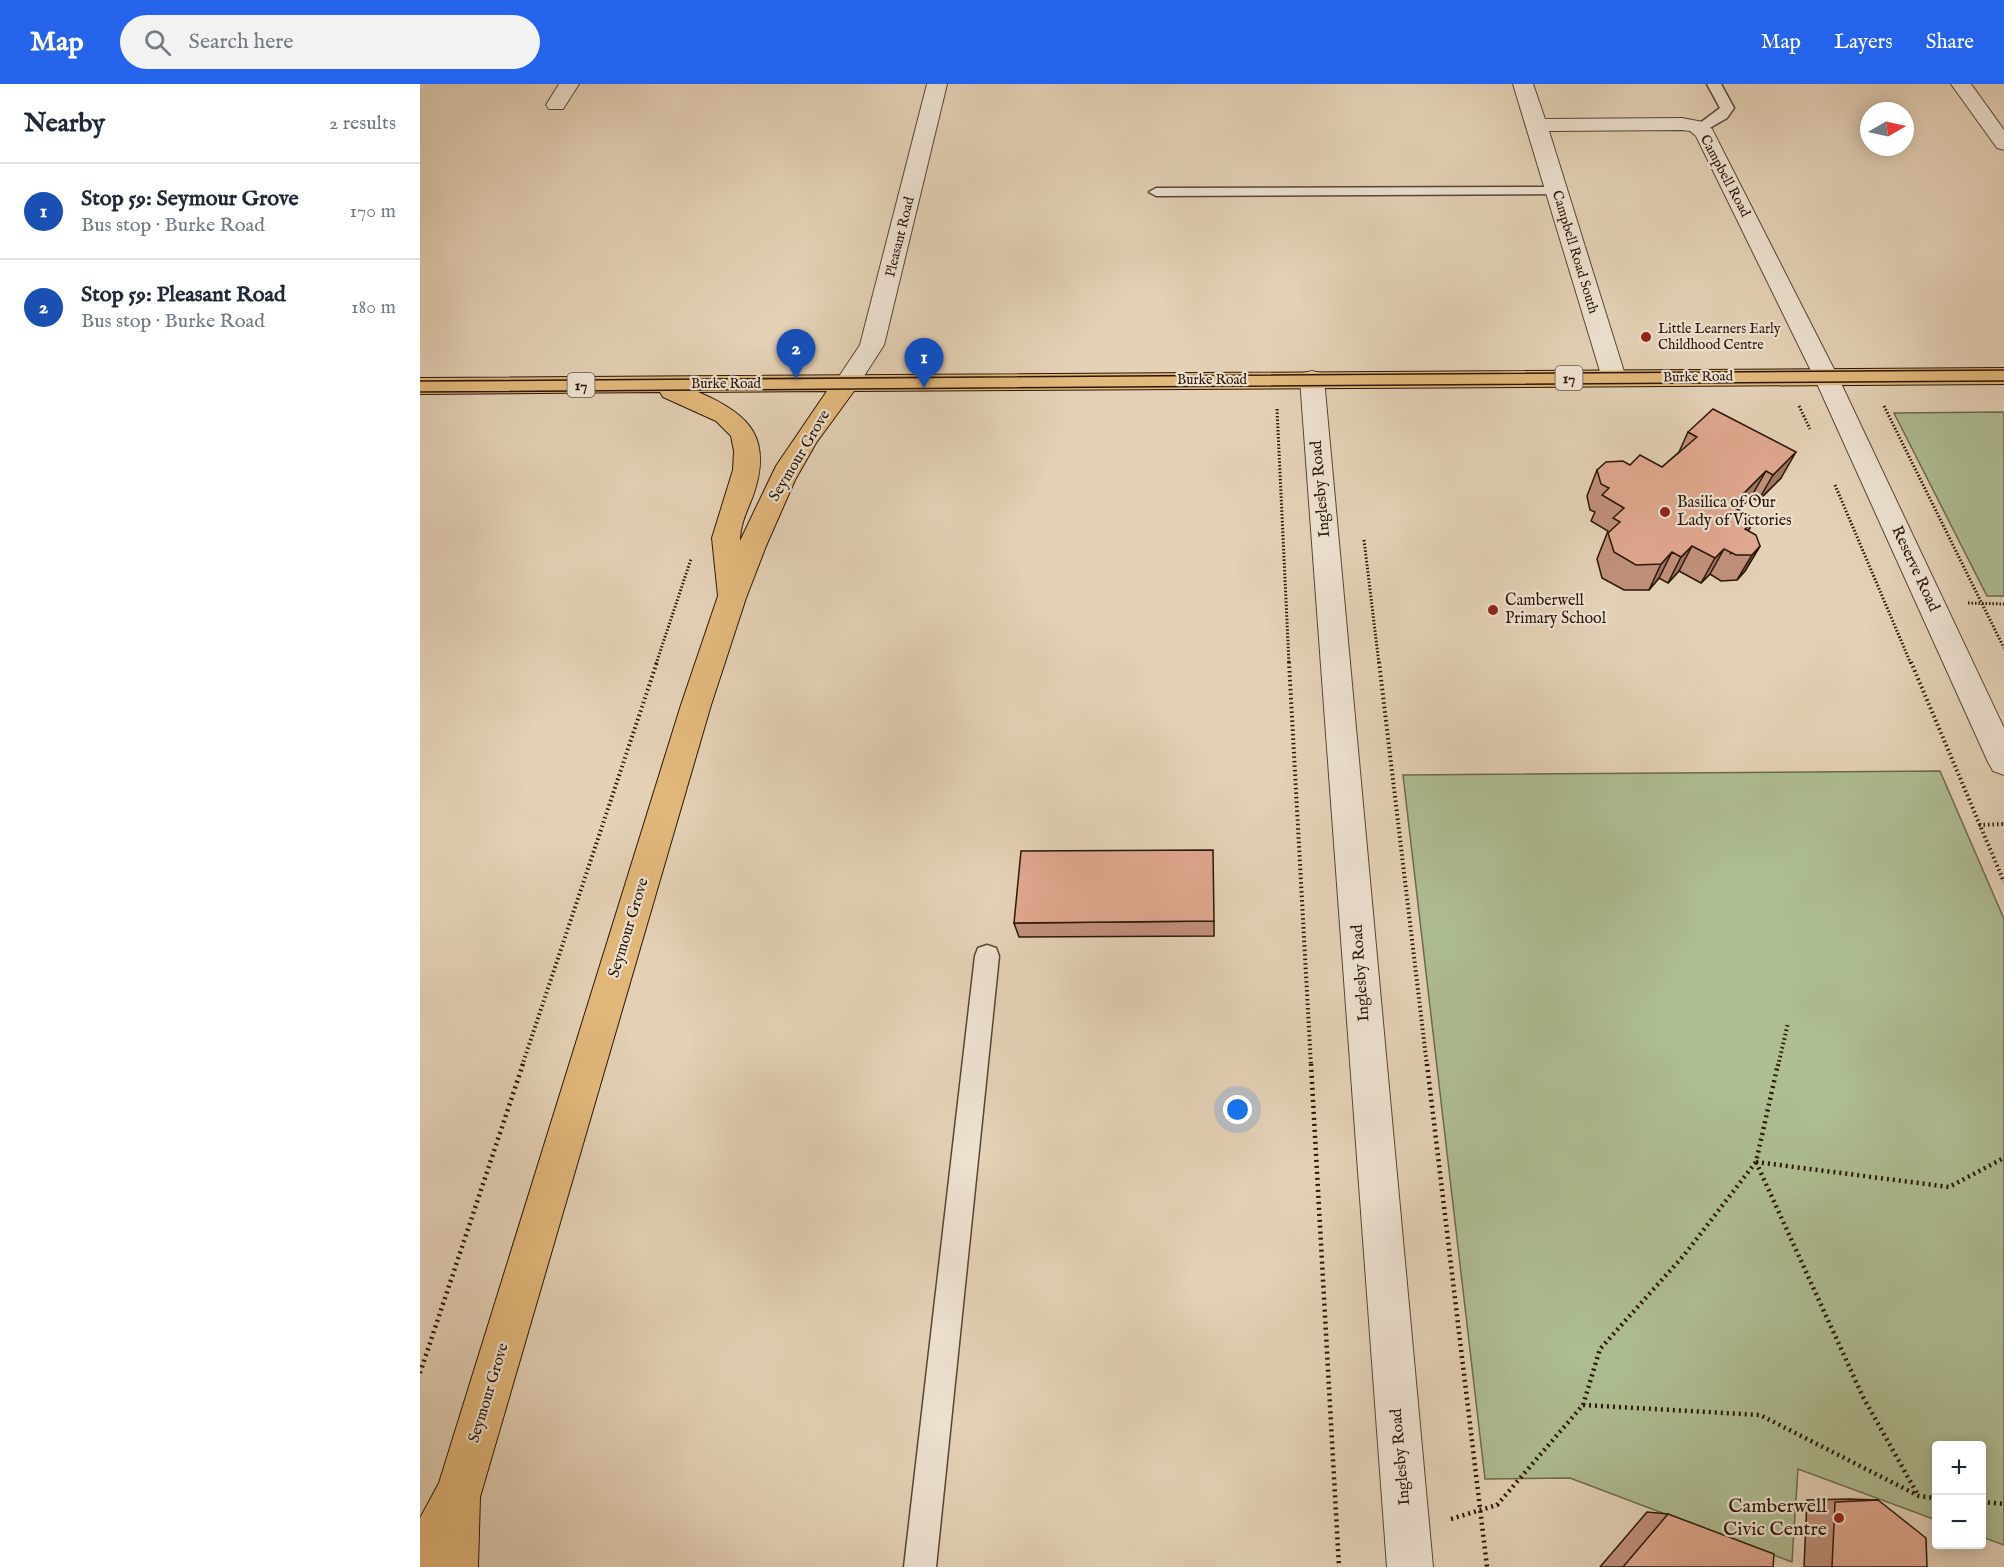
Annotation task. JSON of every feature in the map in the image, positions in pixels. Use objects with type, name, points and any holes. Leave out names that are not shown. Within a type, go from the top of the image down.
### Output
[{"type":"main road","name":"Burke Road","points":[[420,386],[2004,376]]},
{"type":"main road","name":"Seymour Grove","points":[[420,1564],[459,1492],[696,705],[731,600],[775,494],[816,423],[846,384]]},
{"type":"main road","points":[[661,385],[726,415],[742,430],[747,447],[745,476],[726,536],[731,600]]},
{"type":"main road","name":"Seymour Grove","points":[[455,1567],[459,1492]]},
{"type":"street","points":[[556,105],[569,84]]},
{"type":"street","name":"Pleasant Road","points":[[846,384],[872,345],[937,84]]},
{"type":"street","points":[[1523,84],[1536,125]]},
{"type":"street","points":[[1961,84],[2004,144]]},
{"type":"street","points":[[1981,84],[2004,116]]},
{"type":"street","name":"Campbell Road","points":[[1536,125],[1682,124],[1701,129],[1709,139],[1826,377]]},
{"type":"street","name":"Campbell Road South","points":[[1536,125],[1614,378]]},
{"type":"street","name":"Reserve Road","points":[[1826,377],[2004,762]]},
{"type":"street","name":"Inglesby Road","points":[[1312,379],[1408,1550]]},
{"type":"lane","points":[[1701,129],[1722,115],[1727,108],[1714,84]]},
{"type":"lane","points":[[1156,192],[1557,191]]},
{"type":"lane","points":[[920,1567],[987,956]]},
{"type":"path","points":[[1799,406],[1814,437]]},
{"type":"path","points":[[1277,408],[1298,853],[1339,1567]]},
{"type":"path","points":[[1833,480],[2004,882]]},
{"type":"path","points":[[1364,536],[1487,1567]]},
{"type":"path","points":[[420,1373],[694,550]]},
{"type":"path","points":[[1979,825],[2004,824]]},
{"type":"path","points":[[1408,1550],[1481,1510],[1497,1505],[1583,1405],[1600,1348],[1684,1254],[1756,1162],[1788,1023]]},
{"type":"path","points":[[1756,1162],[1949,1187],[2004,1158]]},
{"type":"path","points":[[1756,1162],[1863,1397],[1919,1496]]},
{"type":"path","points":[[1583,1405],[1760,1415],[1919,1496],[1932,1498]]},
{"type":"path","points":[[1986,1502],[2004,1504]]},
{"type":"green space","points":[[2004,412],[2004,596],[1987,596],[1894,413]]},
{"type":"green space","points":[[1940,771],[2004,919],[2004,1545],[1986,1538],[1986,1441],[1932,1441],[1932,1519],[1798,1469],[1792,1562],[1570,1478],[1485,1479],[1403,775]]},
{"type":"building","name":"Basilica of Our Lady of Victories","points":[[1713,409],[1796,452],[1773,475],[1766,471],[1731,506],[1755,519],[1745,529],[1756,535],[1760,546],[1752,555],[1736,555],[1724,549],[1715,558],[1692,546],[1681,557],[1672,552],[1661,564],[1636,565],[1614,552],[1608,533],[1620,522],[1613,518],[1624,508],[1602,495],[1609,488],[1601,484],[1597,470],[1606,462],[1623,461],[1630,465],[1640,455],[1662,467],[1697,437],[1688,432]]},
{"type":"building","points":[[1213,850],[1214,921],[1014,923],[1021,851]]},
{"type":"building","name":"Camberwell Civic Centre","points":[[1878,1500],[1926,1538],[1927,1567],[1832,1567],[1835,1502]]},
{"type":"building","points":[[1668,1514],[1774,1554],[1773,1567],[1623,1567]]},
{"type":"tram line","points":[[420,381],[2004,370]]},
{"type":"tram line","points":[[420,392],[2004,381]]},
{"type":"place","name":"Little Learners Early Childhood Centre","points":[[1646,337]]},
{"type":"place","name":"Stop 59: Pleasant Road","points":[[796,379]]},
{"type":"place","name":"Stop 59: Seymour Grove","points":[[924,388]]},
{"type":"place","name":"Basilica of Our Lady of Victories","points":[[1665,512]]},
{"type":"place","name":"Camberwell Primary School","points":[[1493,610]]},
{"type":"place","name":"Camberwell Civic Centre","points":[[1839,1518]]}]
